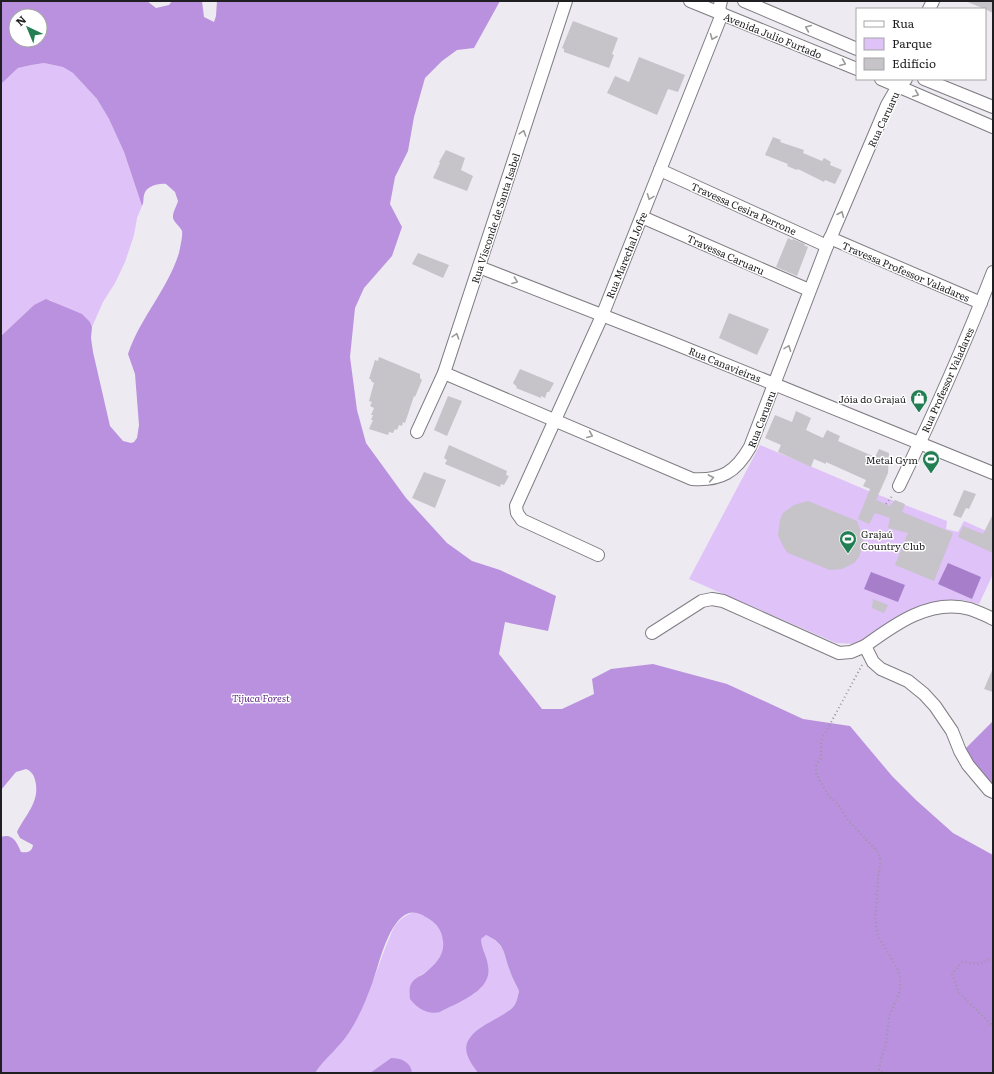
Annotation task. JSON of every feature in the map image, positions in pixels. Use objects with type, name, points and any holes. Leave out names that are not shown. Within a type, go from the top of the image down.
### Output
[{"type":"street","name":"Rua Visconde de Santa Isabel","points":[[417,432],[444,373],[566,1]]},
{"type":"street","name":"Avenida Julio Furtado","points":[[690,1],[856,69]]},
{"type":"street","name":"Rua Marechal Jofre","points":[[721,1],[719,9],[726,16]]},
{"type":"street","name":"Rua Marechal Jofre","points":[[726,16],[734,15],[738,12],[740,7],[738,1]]},
{"type":"street","name":"Avenida Julio Furtado","points":[[744,1],[856,49]]},
{"type":"street","name":"Rua Marechal Jofre","points":[[598,555],[522,520],[517,513],[516,506],[602,316],[660,170],[726,16]]},
{"type":"street","points":[[926,80],[993,107]]},
{"type":"street","points":[[892,81],[993,128]]},
{"type":"street","name":"Rua Caruaru","points":[[444,373],[692,479],[703,480],[713,478],[723,475],[735,468],[742,461],[750,447],[829,242],[887,105],[892,81]]},
{"type":"street","name":"Travessa Cesira Perrone","points":[[660,170],[829,242]]},
{"type":"street","name":"Travessa Caruaru","points":[[642,217],[810,290]]},
{"type":"street","name":"Travessa Professor Valadares","points":[[829,242],[981,303]]},
{"type":"street","name":"Rua Canavieiras","points":[[479,267],[602,316],[668,340],[993,473]]},
{"type":"street","name":"Rua Professor Valadares","points":[[899,486],[920,443],[993,272]]},
{"type":"street","points":[[652,633],[702,601],[712,599],[723,601],[839,653],[867,650],[897,623],[916,614],[935,609],[951,607],[969,609],[993,619]]},
{"type":"street","points":[[867,650],[873,662],[881,669],[908,681],[924,694],[944,718],[952,731],[960,751],[968,765],[989,790],[993,792]]},
{"type":"path","points":[[867,650],[821,741],[821,758],[816,765],[816,773],[830,797],[838,804],[848,820],[880,856],[875,920],[878,936],[897,968],[900,979],[900,991],[889,1017],[886,1044],[880,1062],[879,1070],[884,1073]]},
{"type":"path","points":[[993,958],[979,964],[962,962],[952,974],[959,993],[993,1026]]},
{"type":"green space","name":"Tijuca Forest","points":[[1,1],[147,1],[156,8],[169,5],[172,1],[202,1],[204,17],[214,22],[217,1],[500,1],[474,48],[457,50],[442,61],[425,78],[414,117],[408,151],[395,177],[390,204],[402,227],[392,256],[364,288],[355,308],[350,357],[357,410],[366,443],[406,498],[447,543],[472,561],[500,570],[556,596],[548,631],[505,622],[499,654],[542,709],[562,709],[594,694],[592,679],[611,669],[653,664],[727,684],[803,719],[850,726],[892,776],[916,800],[953,833],[993,855],[993,1073],[478,1073],[470,1062],[466,1045],[475,1032],[508,1011],[517,1001],[519,991],[511,974],[503,950],[497,942],[486,935],[481,939],[488,966],[488,975],[480,989],[473,995],[440,1012],[427,1012],[416,1006],[410,999],[410,987],[414,980],[429,970],[436,963],[441,955],[443,941],[439,928],[434,923],[417,913],[409,913],[395,924],[385,944],[372,984],[353,1026],[342,1042],[315,1073],[1,1073],[1,837],[9,836],[12,838],[16,842],[21,852],[27,852],[32,849],[33,845],[20,838],[17,832],[31,808],[36,795],[36,788],[33,775],[26,769],[16,772],[1,790],[1,336],[34,305],[46,299],[82,314],[90,322],[92,327],[91,338],[93,352],[110,426],[123,441],[131,443],[134,442],[137,438],[139,425],[135,374],[128,354],[139,328],[174,266],[179,253],[182,233],[181,229],[173,218],[178,201],[175,192],[166,184],[159,184],[147,189],[142,206],[124,152],[109,119],[97,99],[73,73],[63,67],[44,63],[18,68],[1,84]]},
{"type":"green space","points":[[44,63],[63,67],[73,73],[97,99],[109,119],[124,152],[142,206],[137,218],[134,235],[125,262],[115,283],[103,302],[92,327],[90,322],[50,300],[34,305],[1,336],[1,84],[18,68]]},
{"type":"green space","name":"Grajaú Country Club","points":[[760,445],[871,492],[947,521],[946,529],[958,532],[964,521],[993,534],[993,574],[979,604],[963,600],[936,601],[905,613],[879,632],[855,644],[836,643],[689,579]]},
{"type":"green space","points":[[993,721],[993,792],[964,750]]},
{"type":"green space","points":[[415,912],[427,918],[436,925],[444,942],[438,961],[430,969],[419,976],[440,1012],[474,994],[481,988],[484,951],[481,945],[481,939],[486,935],[497,942],[503,950],[511,974],[519,991],[517,1001],[507,1012],[472,1035],[468,1041],[467,1049],[470,1059],[478,1073],[412,1073],[412,1071],[391,1058],[370,1073],[315,1073],[346,1036],[357,1019],[395,926],[403,917]]},
{"type":"green space","points":[[391,1058],[408,1063],[412,1073],[370,1073]]},
{"type":"shaded area","points":[[948,563],[981,577],[972,599],[938,584]]},
{"type":"shaded area","points":[[871,572],[905,585],[898,602],[864,589]]},
{"type":"building","points":[[965,1],[993,1],[993,13],[986,10],[986,8]]},
{"type":"building","points":[[573,21],[618,38],[609,68],[564,52],[564,49],[562,48]]},
{"type":"building","points":[[639,57],[685,75],[678,92],[668,89],[657,115],[607,93],[615,76],[629,82]]},
{"type":"building","points":[[773,137],[781,140],[780,142],[804,150],[803,153],[822,161],[824,158],[831,162],[830,165],[842,170],[835,184],[825,180],[824,182],[798,169],[797,170],[787,166],[788,164],[765,155]]},
{"type":"building","points":[[446,150],[465,158],[461,170],[473,176],[467,191],[433,178],[440,163],[439,162]]},
{"type":"building","points":[[788,238],[805,244],[804,245],[808,247],[797,276],[776,267]]},
{"type":"building","points":[[418,253],[449,265],[443,278],[412,264]]},
{"type":"building","points":[[729,313],[769,329],[757,355],[719,338]]},
{"type":"building","points":[[379,357],[420,374],[420,378],[422,380],[415,397],[414,396],[405,423],[403,422],[402,426],[399,425],[397,430],[395,429],[393,433],[389,432],[388,435],[369,429],[373,420],[371,420],[373,415],[371,415],[374,408],[370,406],[372,402],[369,401],[374,383],[371,379],[369,379],[375,360],[378,361]]},
{"type":"building","points":[[520,369],[554,383],[549,392],[547,392],[545,398],[541,396],[541,398],[516,388],[517,387],[513,383]]},
{"type":"building","points":[[448,396],[462,401],[447,436],[434,430]]},
{"type":"building","points":[[796,411],[811,418],[806,430],[823,438],[827,430],[840,436],[838,441],[875,457],[879,449],[889,453],[888,473],[876,500],[890,506],[895,500],[905,504],[902,512],[953,533],[934,581],[895,565],[908,533],[888,528],[890,518],[875,513],[869,524],[858,519],[870,489],[863,486],[866,480],[826,462],[826,464],[814,459],[811,467],[778,452],[781,445],[765,438],[775,415],[792,422]]},
{"type":"building","points":[[449,445],[507,471],[506,475],[509,476],[504,485],[501,484],[500,487],[445,464],[447,460],[444,458]]},
{"type":"building","points":[[424,472],[446,480],[435,508],[412,498]]},
{"type":"building","points":[[964,490],[976,494],[969,509],[966,508],[961,518],[953,515]]},
{"type":"building","points":[[808,501],[857,521],[862,535],[863,544],[859,557],[854,563],[842,569],[830,570],[788,553],[784,548],[778,535],[780,520],[783,513],[794,505]]},
{"type":"building","points":[[993,514],[993,553],[958,537],[963,526],[983,534]]},
{"type":"building","points":[[873,599],[888,605],[884,613],[872,608]]},
{"type":"building","points":[[993,668],[993,692],[984,689]]},
{"type":"place","name":"Jóia do Grajaú","points":[[919,413]]},
{"type":"place","name":"Metal Gym","points":[[931,474]]},
{"type":"place","name":"Grajaú Country Club","points":[[848,554]]}]
